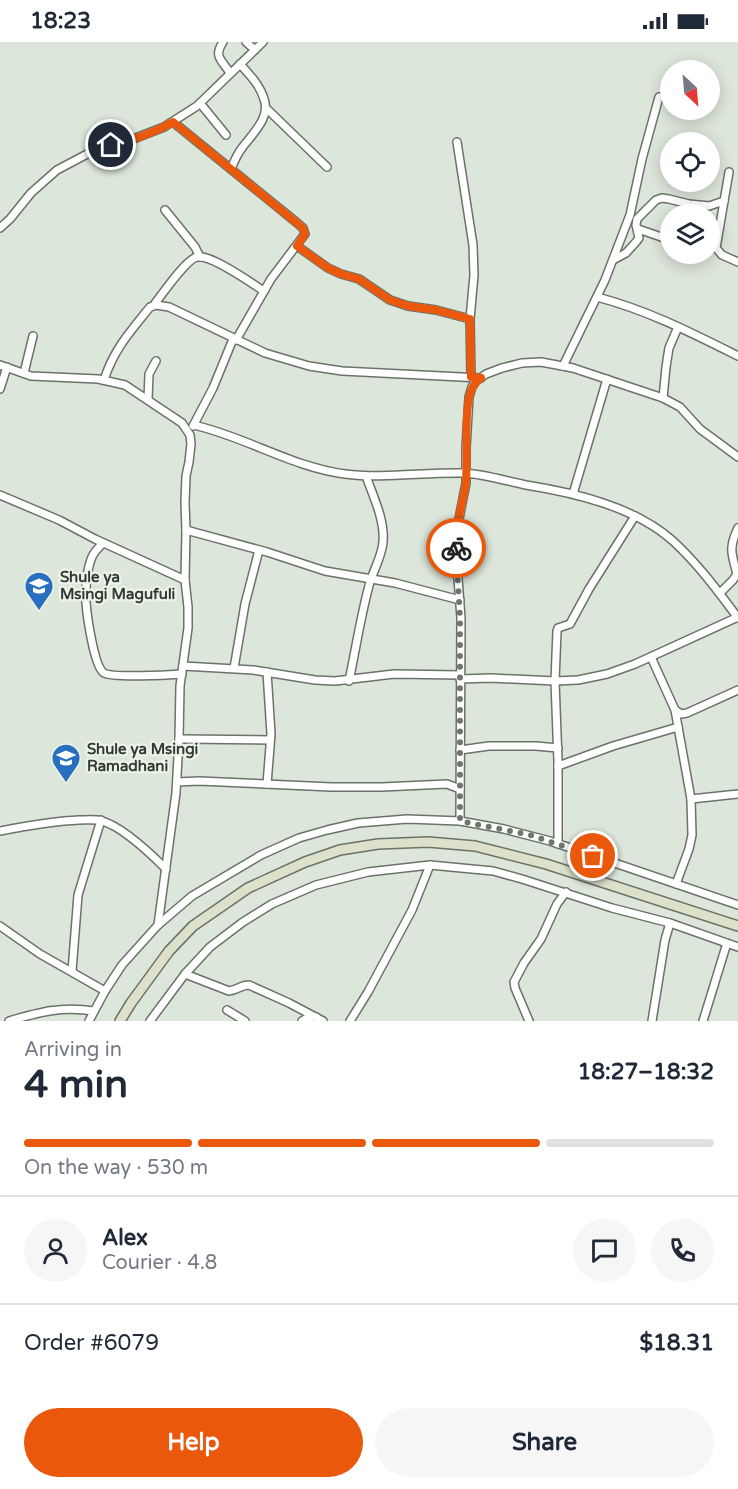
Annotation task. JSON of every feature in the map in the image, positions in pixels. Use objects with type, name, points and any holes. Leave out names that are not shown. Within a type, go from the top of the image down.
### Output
[{"type":"main road","points":[[120,1021],[169,951],[193,926],[248,888],[305,862],[350,848],[378,844],[429,842],[475,846],[546,864],[738,926]]},
{"type":"street","points":[[223,42],[218,50],[218,56],[230,73]]},
{"type":"street","points":[[246,42],[255,50]]},
{"type":"street","points":[[0,228],[31,193],[57,170],[91,152],[138,137],[173,122],[200,103],[263,42]]},
{"type":"street","points":[[231,169],[240,150],[257,130],[266,108],[259,88],[240,64]]},
{"type":"street","points":[[563,366],[597,297],[630,215],[659,97]]},
{"type":"street","points":[[200,103],[226,135]]},
{"type":"street","points":[[266,108],[327,166]]},
{"type":"street","points":[[173,122],[303,228],[305,234],[264,291],[235,339],[189,433]]},
{"type":"street","points":[[457,142],[473,244],[474,274],[470,319],[471,377]]},
{"type":"street","points":[[720,227],[729,172]]},
{"type":"street","points":[[613,260],[626,253],[639,238],[637,219],[656,200],[662,198],[709,206],[724,201]]},
{"type":"street","points":[[165,210],[195,247],[200,257]]},
{"type":"street","points":[[638,229],[660,237]]},
{"type":"street","points":[[297,246],[328,268],[359,279],[390,300],[470,319]]},
{"type":"street","points":[[720,253],[738,262]]},
{"type":"street","points":[[104,380],[110,362],[121,344],[185,266],[197,257],[207,258],[223,265],[264,291]]},
{"type":"street","points":[[597,297],[653,315],[738,356]]},
{"type":"street","points":[[153,306],[169,307],[265,353],[309,366],[342,371],[481,378]]},
{"type":"street","points":[[663,398],[669,348],[678,327]]},
{"type":"street","points":[[24,373],[33,336]]},
{"type":"street","points":[[148,399],[149,374],[156,361]]},
{"type":"street","points":[[460,821],[460,600],[455,539],[465,489],[469,397],[472,387],[486,374],[522,363],[541,362],[563,366],[663,398],[680,407],[700,429],[738,457]]},
{"type":"street","points":[[0,389],[3,366],[32,376],[104,380],[125,385],[148,399],[182,423],[189,433],[191,444],[186,476],[185,580],[188,628],[179,704],[174,813],[158,925]]},
{"type":"street","points":[[573,494],[607,379]]},
{"type":"street","points":[[183,666],[234,668],[315,680],[350,681],[394,674],[578,680],[607,674],[651,657],[738,617],[720,593],[672,540],[647,522],[618,508],[573,494],[466,473],[366,476],[324,471],[210,428],[194,425]]},
{"type":"street","points":[[350,681],[363,609],[383,543],[376,506],[366,476]]},
{"type":"street","points":[[0,495],[59,520],[103,543],[185,580]]},
{"type":"street","points":[[558,844],[555,681],[558,628],[570,624],[635,516]]},
{"type":"street","points":[[720,593],[737,574],[731,550],[738,528]]},
{"type":"street","points":[[186,531],[259,550],[325,571],[395,584],[460,600]]},
{"type":"street","points":[[103,543],[92,557],[86,584],[86,603],[95,658],[101,670],[105,674],[117,675],[182,674]]},
{"type":"street","points":[[234,668],[259,550]]},
{"type":"street","points":[[651,657],[675,710],[691,799],[692,835],[676,884]]},
{"type":"street","points":[[267,672],[271,734],[267,784]]},
{"type":"street","points":[[675,710],[681,714],[687,713],[738,690]]},
{"type":"street","points":[[558,766],[613,746],[678,727]]},
{"type":"street","points":[[179,739],[270,740]]},
{"type":"street","points":[[460,750],[489,746],[558,748]]},
{"type":"street","points":[[177,782],[331,787],[447,784],[460,789]]},
{"type":"street","points":[[691,799],[738,794]]},
{"type":"street","points":[[89,1021],[122,965],[158,925],[192,896],[261,855],[299,838],[358,823],[406,819],[460,821],[504,829],[558,844],[738,905]]},
{"type":"street","points":[[0,831],[55,821],[101,820],[129,837],[166,868]]},
{"type":"street","points":[[72,971],[78,896],[101,820]]},
{"type":"street","points":[[350,1021],[412,910],[430,865]]},
{"type":"street","points":[[150,1021],[185,974],[219,940],[243,922],[272,904],[316,885],[368,872],[430,865],[493,871],[612,908],[670,923],[738,947]]},
{"type":"street","points":[[529,1021],[514,982],[541,939],[566,892]]},
{"type":"street","points":[[652,1021],[665,940],[670,923]]},
{"type":"street","points":[[0,926],[40,954],[105,991]]},
{"type":"street","points":[[703,1021],[727,944]]},
{"type":"street","points":[[185,974],[229,991],[249,985],[320,1019]]},
{"type":"street","points":[[298,1007],[300,1021],[307,1018],[320,1019]]},
{"type":"street","points":[[9,1021],[58,1009],[76,1008],[94,1011]]},
{"type":"street","points":[[227,1010],[245,1021]]},
{"type":"way so far","points":[[456,548],[460,618],[460,821],[530,835],[593,856]]},
{"type":"place","name":"Shule ya Msingi Magufuli","points":[[39,612]]},
{"type":"place","name":"Shule ya Msingi Ramadhani","points":[[66,784]]},
{"type":"route","points":[[111,145],[147,134],[173,122],[303,228],[305,234],[297,246],[328,268],[359,279],[390,300],[470,319],[471,377],[481,378],[472,387],[469,397],[466,483],[456,527],[456,548]]}]
